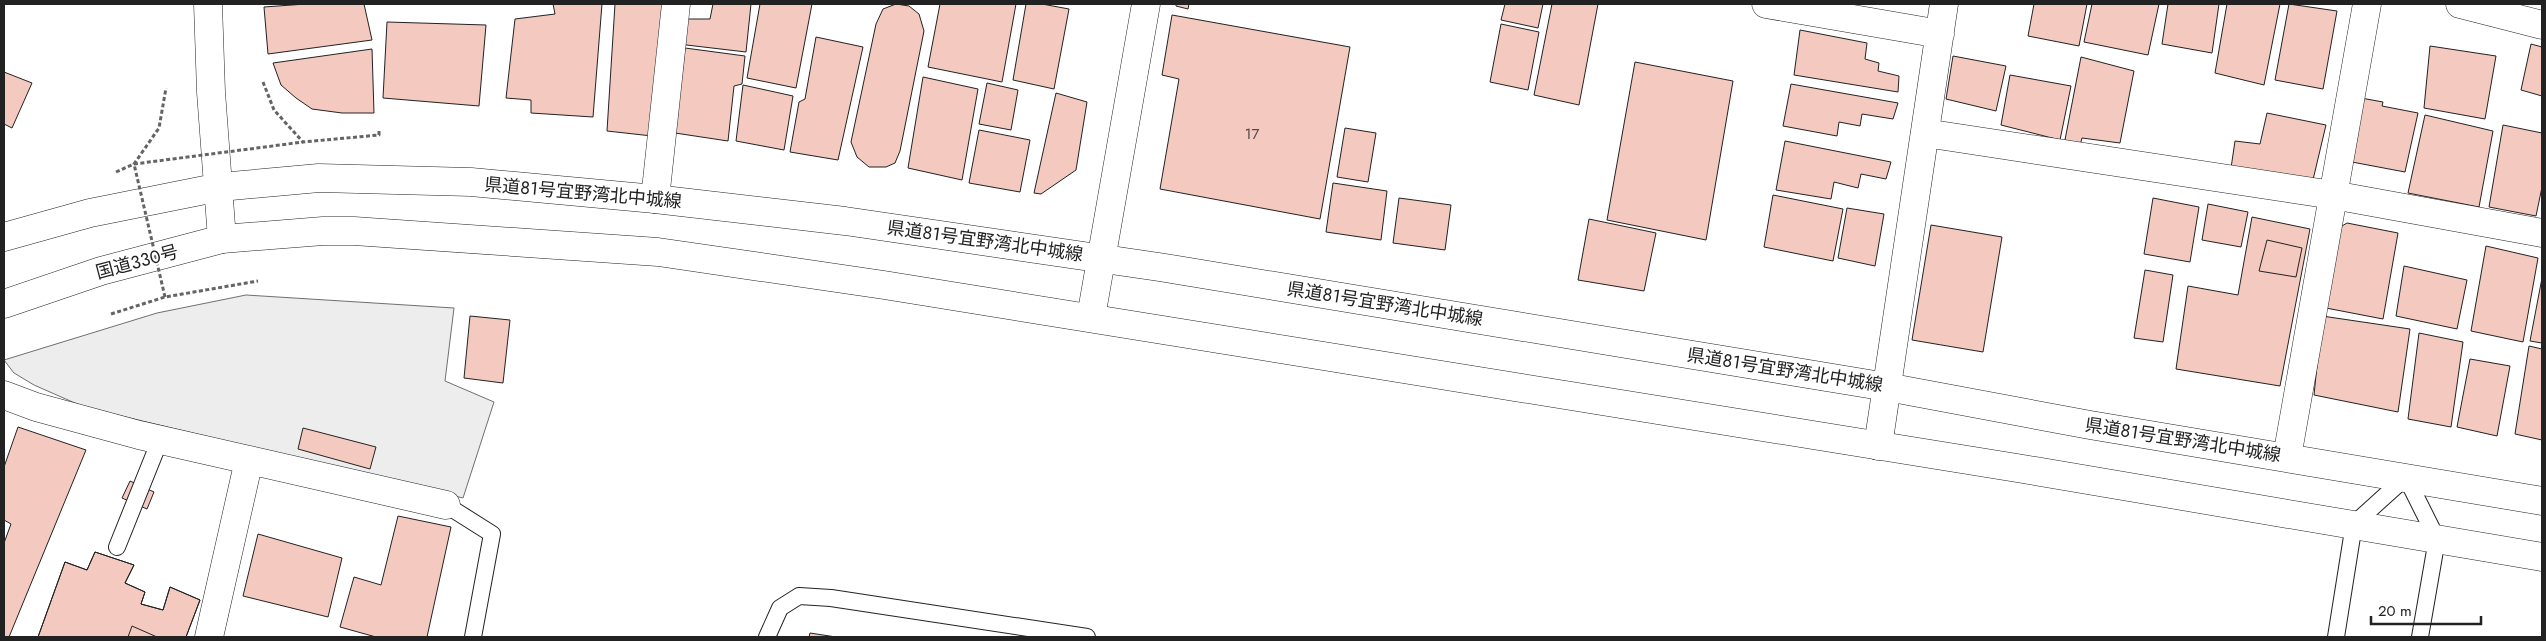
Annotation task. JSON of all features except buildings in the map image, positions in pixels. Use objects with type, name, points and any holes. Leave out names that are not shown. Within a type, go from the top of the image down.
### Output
[{"type":"main road","points":[[208,4],[211,92],[220,187],[222,239],[323,231],[354,231],[648,252],[1091,317],[2354,524],[2542,557]]},
{"type":"main road","points":[[655,199],[676,4]]},
{"type":"main road","points":[[1091,317],[1146,4]]},
{"type":"main road","points":[[1766,4],[1940,34]]},
{"type":"main road","points":[[1878,446],[1944,4]]},
{"type":"main road","points":[[2287,457],[2367,4]]},
{"type":"main road","points":[[2460,4],[2542,25]]},
{"type":"main road","points":[[1925,133],[2333,195],[2542,232]]},
{"type":"main road","name":"県道81号宜野湾北中城線","points":[[220,187],[319,178],[471,182],[655,199],[845,221],[1100,258],[1887,387],[2090,425],[2406,477],[2542,502]]},
{"type":"main road","points":[[4,237],[90,213],[220,187]]},
{"type":"main road","name":"国道330号","points":[[4,304],[101,271],[222,239]]},
{"type":"main road","points":[[4,395],[36,407],[160,440],[446,505]]},
{"type":"main road","points":[[209,637],[249,460]]},
{"type":"lane","points":[[117,547],[160,440]]},
{"type":"lane","points":[[2336,637],[2354,524],[2406,477],[2437,539],[2420,637]]},
{"type":"lane","points":[[446,505],[492,534],[473,637]]},
{"type":"lane","points":[[767,637],[780,608],[800,596],[831,598],[1087,637]]},
{"type":"path","points":[[263,82],[274,110],[303,142]]},
{"type":"path","points":[[165,297],[134,164],[159,128],[166,88]]},
{"type":"path","points":[[134,164],[366,134],[379,135],[379,129]]},
{"type":"path","points":[[111,314],[165,297],[258,281]]},
{"type":"shaded area","points":[[246,295],[454,308],[445,381],[494,402],[463,498],[84,407],[34,385],[14,373],[4,360],[157,313]]}]
